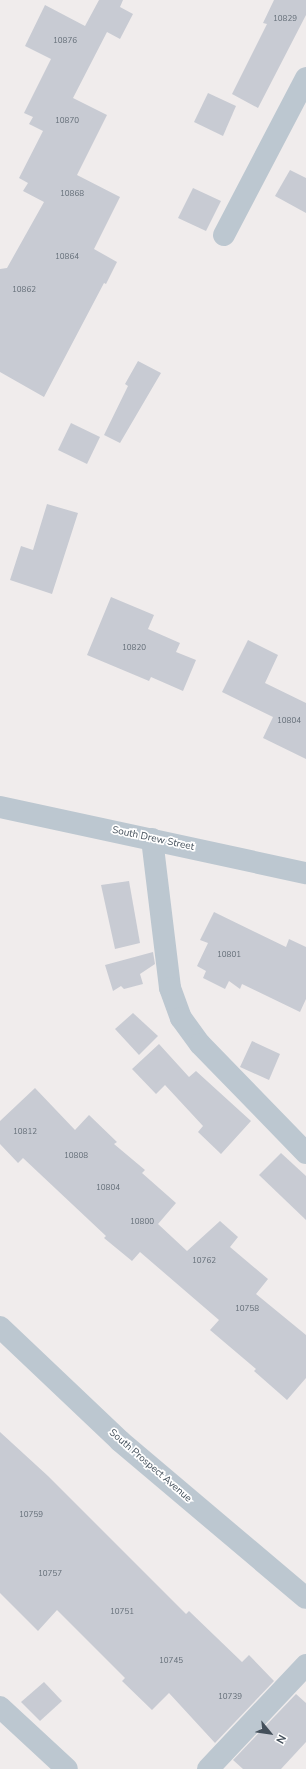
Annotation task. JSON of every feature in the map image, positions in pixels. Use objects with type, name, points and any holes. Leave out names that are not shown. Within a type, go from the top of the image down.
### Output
[{"type":"street","points":[[224,235],[306,78]]},
{"type":"street","name":"South Drew Street","points":[[0,807],[306,873]]},
{"type":"street","points":[[152,839],[170,988],[181,1018],[200,1044],[306,1153]]},
{"type":"street","name":"South Prospect Avenue","points":[[0,1327],[120,1441],[306,1598]]},
{"type":"street","points":[[208,1769],[306,1665]]},
{"type":"street","points":[[0,1707],[67,1769]]},
{"type":"building","points":[[99,0],[123,0],[120,7],[133,14],[120,39],[107,32],[73,98],[107,115],[77,175],[120,197],[94,249],[117,262],[106,284],[104,283],[44,397],[0,372],[0,269],[7,268],[44,202],[23,191],[28,183],[19,178],[43,131],[29,124],[33,117],[24,113],[51,59],[25,46],[45,5],[85,26]]},
{"type":"building","points":[[274,0],[306,0],[306,15],[258,108],[232,94],[267,24],[263,23]]},
{"type":"building","points":[[208,93],[236,106],[223,136],[194,122]]},
{"type":"building","points":[[290,170],[306,178],[306,213],[275,196]]},
{"type":"building","points":[[193,188],[221,201],[206,231],[178,218]]},
{"type":"building","points":[[138,361],[161,373],[120,443],[104,435],[128,386],[125,384]]},
{"type":"building","points":[[71,423],[100,437],[87,464],[58,450]]},
{"type":"building","points":[[47,504],[78,513],[52,594],[10,580],[21,546],[33,550]]},
{"type":"building","points":[[111,597],[154,615],[148,629],[180,643],[176,652],[196,660],[183,691],[151,677],[149,681],[87,655]]},
{"type":"building","points":[[248,640],[278,655],[265,683],[306,703],[306,759],[263,738],[273,717],[222,692]]},
{"type":"building","points":[[129,881],[140,943],[115,949],[101,885]]},
{"type":"building","points":[[214,912],[286,947],[289,939],[306,947],[306,999],[300,1012],[242,984],[240,989],[229,981],[225,989],[203,978],[206,971],[197,966],[208,943],[200,940]]},
{"type":"building","points":[[153,952],[155,964],[140,974],[143,984],[124,989],[121,986],[113,991],[105,965]]},
{"type":"building","points":[[133,1013],[158,1036],[139,1055],[115,1029]]},
{"type":"building","points":[[252,1041],[280,1054],[269,1080],[240,1067]]},
{"type":"building","points":[[159,1044],[189,1077],[196,1071],[251,1121],[221,1154],[198,1132],[203,1126],[165,1085],[156,1094],[132,1069]]},
{"type":"building","points":[[35,1088],[75,1130],[89,1115],[117,1142],[114,1144],[145,1170],[142,1173],[176,1203],[158,1224],[187,1251],[220,1221],[238,1237],[230,1247],[268,1279],[256,1294],[306,1335],[306,1378],[287,1400],[254,1371],[256,1369],[210,1330],[219,1320],[140,1252],[132,1261],[104,1238],[106,1236],[23,1158],[18,1163],[0,1144],[0,1121]]},
{"type":"building","points":[[281,1153],[306,1176],[306,1220],[259,1175]]},
{"type":"building","points":[[0,1432],[48,1476],[186,1614],[189,1611],[242,1662],[249,1655],[274,1681],[215,1743],[169,1693],[152,1710],[122,1681],[125,1678],[57,1610],[38,1631],[0,1593]]},
{"type":"building","points":[[44,1682],[62,1701],[40,1721],[21,1702]]},
{"type":"building","points":[[296,1694],[306,1703],[306,1742],[281,1769],[243,1769],[233,1760]]}]
